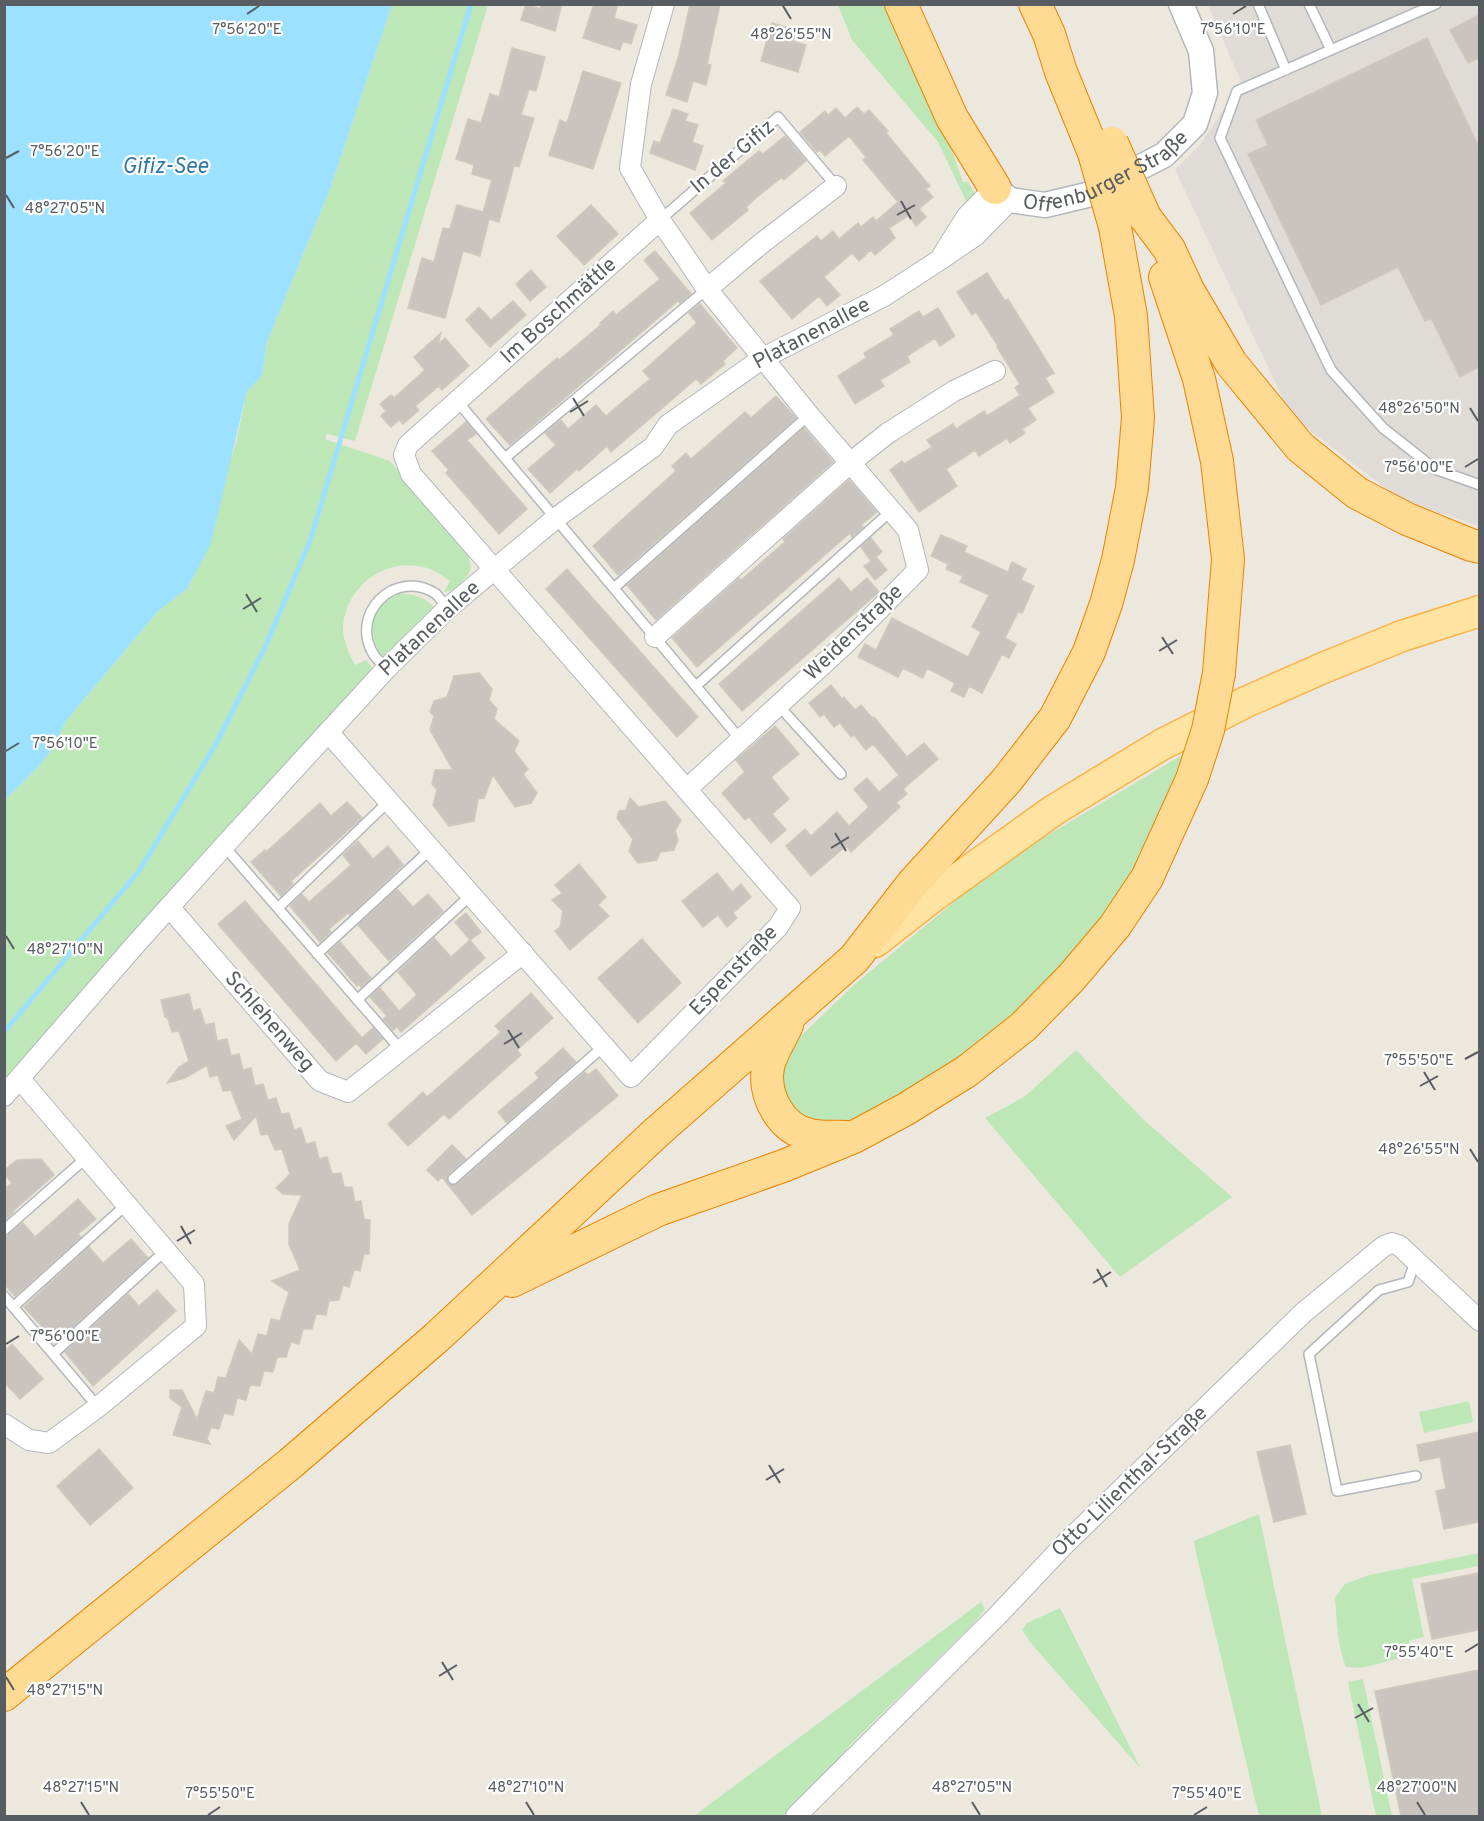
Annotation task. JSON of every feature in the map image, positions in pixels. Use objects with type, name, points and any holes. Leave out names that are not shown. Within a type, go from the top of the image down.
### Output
[{"type":"highway","points":[[901,4],[952,118],[1002,194]]},
{"type":"highway","points":[[1020,4],[1028,20],[1072,77],[1103,148],[1145,217],[1169,249],[1188,290],[1232,363],[1300,447],[1357,493],[1407,519],[1471,546],[1479,547]]},
{"type":"highway","points":[[1035,4],[1051,19],[1073,47],[1072,77]]},
{"type":"highway","points":[[4,1695],[291,1463],[484,1294],[658,1131],[854,959],[913,883],[1007,780],[1055,718],[1089,652],[1118,560],[1132,488],[1138,418],[1131,316],[1103,148]]},
{"type":"highway","points":[[484,1294],[658,1210],[783,1166],[854,1137],[906,1109],[967,1071],[1023,1027],[1071,978],[1114,926],[1147,878],[1192,779],[1208,730],[1219,673],[1228,559],[1217,461],[1199,379],[1145,217]]},
{"type":"highway","points":[[793,1013],[768,1066],[767,1085],[772,1103],[783,1119],[795,1130],[810,1135],[854,1137]]},
{"type":"main road","points":[[854,959],[935,895],[1054,810],[1161,745],[1246,702],[1323,668],[1402,636],[1479,611]]},
{"type":"street","points":[[664,4],[641,84],[630,168],[660,220],[707,289],[763,358]]},
{"type":"street","name":"Offenburger Straße","points":[[1002,194],[1045,205],[1087,195],[1164,155],[1195,124],[1205,93],[1201,51],[1181,4]]},
{"type":"street","name":"In der Gifiz","points":[[707,289],[836,186]]},
{"type":"street","name":"Platanenallee","points":[[4,1096],[224,846],[387,668],[448,608],[556,519],[653,447],[668,425],[763,358],[884,296],[938,261],[967,216],[1002,194]]},
{"type":"street","name":"Im Boschmättle","points":[[495,570],[411,474],[404,455],[408,445],[660,220]]},
{"type":"street","name":"Weidenstraße","points":[[687,789],[843,646],[918,570],[908,530],[763,358]]},
{"type":"street","points":[[655,637],[850,463],[907,421],[954,391],[995,371]]},
{"type":"street","name":"Espenstraße","points":[[328,732],[631,1077],[778,927],[790,908],[495,570]]},
{"type":"street","name":"Schlehenweg","points":[[170,908],[320,1082],[348,1092],[522,954]]},
{"type":"street","points":[[4,1424],[29,1440],[49,1443],[98,1407],[196,1326],[194,1284],[20,1079]]},
{"type":"street","name":"Otto-Lilienthal-Straße","points":[[796,1816],[999,1614],[1066,1543],[1303,1313],[1384,1246],[1392,1242],[1400,1246],[1479,1321]]},
{"type":"lane","points":[[1258,4],[1286,70]]},
{"type":"lane","points":[[1309,4],[1331,50]]},
{"type":"lane","points":[[1436,4],[1238,91],[1220,138],[1331,370],[1383,428],[1436,469],[1479,485]]},
{"type":"lane","name":"In der Gifiz","points":[[660,220],[778,117],[836,186]]},
{"type":"lane","points":[[505,458],[707,289]]},
{"type":"lane","points":[[458,402],[741,739]]},
{"type":"lane","points":[[614,588],[809,415]]},
{"type":"lane","points":[[696,686],[891,511]]},
{"type":"lane","points":[[387,668],[374,656],[367,639],[367,621],[374,603],[387,593],[403,587],[421,587],[437,595],[448,608]]},
{"type":"lane","points":[[778,705],[841,774]]},
{"type":"lane","points":[[278,908],[389,801]]},
{"type":"lane","points":[[224,846],[401,1050]]},
{"type":"lane","points":[[317,954],[431,849]]},
{"type":"lane","points":[[357,1000],[471,895]]},
{"type":"lane","points":[[453,1179],[604,1046]]},
{"type":"lane","points":[[4,1230],[86,1158]]},
{"type":"lane","points":[[13,1307],[127,1204]]},
{"type":"lane","points":[[53,1354],[166,1250]]},
{"type":"lane","points":[[1415,1262],[1408,1282],[1379,1290],[1309,1354],[1337,1491],[1416,1476]]},
{"type":"lane","points":[[4,1296],[98,1407]]},
{"type":"shaded area","points":[[1208,5],[1479,5],[1479,526],[1401,500],[1291,416],[1175,170],[1200,145],[1241,82]]},
{"type":"green space","points":[[392,5],[488,5],[355,441],[327,434],[325,439],[390,461],[468,555],[470,570],[459,584],[444,592],[450,581],[435,571],[403,565],[377,574],[356,591],[345,616],[344,639],[355,665],[366,660],[374,670],[203,853],[35,1047],[5,1078],[5,800],[51,751],[66,721],[158,611],[187,589],[236,443],[247,391],[262,376],[267,342],[330,189]]},
{"type":"green space","points":[[838,5],[892,5],[947,137],[963,182],[968,182],[976,195],[967,203],[938,142],[852,40]]},
{"type":"green space","points":[[398,594],[418,596],[435,608],[384,660],[375,641],[373,622],[381,607]]},
{"type":"green space","points":[[1182,755],[1167,801],[1139,862],[1094,936],[1034,1001],[957,1068],[861,1119],[814,1131],[778,1103],[782,1054],[855,984],[1001,863]]},
{"type":"green space","points":[[1076,1050],[1145,1121],[1232,1197],[1120,1277],[985,1118],[1024,1097]]},
{"type":"green space","points":[[1469,1401],[1473,1422],[1424,1433],[1419,1412]]},
{"type":"green space","points":[[1259,1514],[1322,1816],[1259,1816],[1197,1557],[1194,1541]]},
{"type":"green space","points":[[1479,1553],[1479,1566],[1412,1579],[1424,1637],[1409,1641],[1411,1655],[1362,1668],[1346,1667],[1339,1642],[1335,1598],[1345,1584],[1369,1575]]},
{"type":"green space","points":[[981,1602],[985,1609],[972,1625],[850,1745],[832,1767],[783,1816],[694,1816]]},
{"type":"green space","points":[[1060,1608],[1141,1769],[1022,1630],[1027,1623]]},
{"type":"green space","points":[[1363,1679],[1392,1816],[1376,1816],[1348,1682]]},
{"type":"water","name":"Gifiz-See","points":[[5,4],[392,5],[330,189],[267,342],[262,376],[247,391],[211,543],[187,589],[158,611],[66,721],[51,751],[5,800]]},
{"type":"building","points":[[526,4],[540,9],[542,4],[562,4],[555,31],[521,20]]},
{"type":"building","points":[[594,4],[618,4],[614,18],[637,25],[631,44],[623,41],[620,50],[583,38]]},
{"type":"building","points":[[690,4],[720,4],[707,64],[711,65],[706,85],[693,81],[687,102],[666,95],[679,55]]},
{"type":"building","points":[[1479,15],[1479,58],[1468,63],[1450,30]]},
{"type":"building","points":[[772,23],[796,30],[793,41],[806,45],[798,72],[761,61]]},
{"type":"building","points":[[1427,38],[1479,147],[1479,367],[1460,377],[1431,318],[1425,321],[1398,267],[1321,305],[1248,154],[1268,145],[1256,120]]},
{"type":"building","points":[[512,48],[545,57],[536,91],[529,89],[521,115],[534,118],[519,167],[514,166],[499,222],[489,219],[480,256],[463,251],[445,318],[408,308],[422,258],[434,262],[443,228],[450,229],[457,205],[483,212],[492,180],[472,174],[474,165],[456,159],[468,119],[481,123],[490,94],[499,97]]},
{"type":"building","points":[[583,71],[621,83],[593,169],[549,155],[560,120],[567,123]]},
{"type":"building","points":[[857,107],[864,114],[869,110],[888,131],[886,133],[930,186],[926,189],[933,197],[919,209],[926,217],[916,226],[909,215],[889,228],[895,238],[875,255],[871,250],[859,261],[852,253],[824,277],[840,295],[827,306],[819,296],[792,319],[760,281],[817,236],[821,241],[833,231],[839,239],[858,223],[861,227],[873,217],[876,221],[898,202],[863,160],[866,157],[849,136],[825,156],[820,150],[817,152],[800,132],[825,111],[828,115],[836,108],[845,118]]},
{"type":"building","points":[[673,109],[688,114],[685,121],[698,125],[692,142],[703,146],[695,170],[650,153],[654,141],[660,143]]},
{"type":"building","points":[[785,136],[806,161],[784,180],[782,177],[757,197],[746,207],[748,210],[712,240],[690,213],[759,151],[763,154]]},
{"type":"building","points":[[591,205],[618,234],[584,265],[557,236]]},
{"type":"building","points":[[655,251],[691,294],[680,303],[678,301],[510,445],[486,419],[557,358],[559,360],[602,324],[600,323],[613,311],[616,315],[660,279],[644,260]]},
{"type":"building","points":[[531,270],[546,287],[530,301],[516,284]]},
{"type":"building","points":[[987,273],[1005,301],[1008,299],[1054,373],[1045,378],[1054,392],[1028,408],[1036,420],[1022,429],[1025,433],[1010,443],[1007,438],[979,456],[975,450],[946,469],[957,486],[919,512],[890,470],[902,461],[904,464],[932,447],[927,440],[953,424],[956,429],[984,411],[987,416],[1020,395],[1015,388],[1020,384],[998,346],[976,312],[972,315],[957,292]]},
{"type":"building","points":[[513,301],[526,315],[490,347],[466,320],[479,307],[491,320]]},
{"type":"building","points":[[700,304],[737,348],[723,361],[725,364],[701,384],[696,379],[611,452],[607,446],[550,493],[528,469],[556,445],[545,433],[561,420],[568,429],[596,405],[606,416],[650,379],[643,371],[697,323],[689,313]]},
{"type":"building","points":[[938,308],[955,336],[940,346],[935,338],[907,356],[910,362],[880,380],[884,386],[855,404],[838,376],[866,358],[864,353],[894,335],[890,329],[919,311],[923,317]]},
{"type":"building","points":[[441,333],[438,344],[445,338],[469,366],[442,390],[439,386],[415,406],[419,410],[403,424],[399,420],[391,427],[381,416],[386,411],[380,404],[391,395],[394,398],[425,370],[414,357]]},
{"type":"building","points":[[776,396],[796,418],[618,575],[593,546],[676,471],[672,466],[686,453],[691,459],[745,412],[751,418]]},
{"type":"building","points":[[466,422],[476,434],[467,440],[527,509],[499,534],[446,473],[449,470],[432,451]]},
{"type":"building","points":[[804,428],[833,462],[656,620],[627,585]]},
{"type":"building","points":[[849,480],[877,512],[861,525],[863,527],[852,537],[850,533],[697,667],[672,638],[739,578],[741,580],[785,542],[783,539]]},
{"type":"building","points":[[941,535],[967,546],[964,552],[1008,572],[1012,562],[1026,569],[1021,580],[1034,586],[1022,613],[1018,612],[1005,638],[1016,644],[1009,658],[1002,654],[982,693],[969,686],[964,697],[951,691],[955,683],[927,668],[923,678],[903,668],[898,677],[858,657],[865,644],[876,650],[892,618],[968,657],[981,632],[972,627],[989,595],[960,582],[963,576],[946,569],[948,564],[931,556]]},
{"type":"building","points":[[871,538],[882,552],[876,557],[887,570],[875,580],[864,566],[871,561],[861,547]]},
{"type":"building","points":[[567,569],[698,717],[677,737],[546,589]]},
{"type":"building","points":[[839,578],[851,592],[867,578],[879,592],[742,711],[719,684]]},
{"type":"building","points":[[479,673],[492,689],[489,700],[497,709],[494,719],[519,741],[514,751],[528,769],[523,774],[537,793],[531,803],[515,807],[493,775],[484,798],[478,799],[474,821],[449,826],[433,805],[437,790],[432,784],[435,770],[453,770],[430,730],[434,716],[430,712],[434,701],[447,697],[454,676]]},
{"type":"building","points":[[831,685],[855,710],[861,705],[873,719],[874,717],[907,757],[924,743],[938,759],[903,789],[907,794],[896,803],[900,807],[851,852],[846,846],[811,876],[786,846],[805,829],[811,836],[837,812],[849,826],[869,807],[854,789],[867,778],[879,792],[899,775],[873,744],[866,750],[840,723],[834,727],[824,714],[820,717],[809,703]]},
{"type":"building","points":[[775,726],[799,754],[771,777],[789,799],[772,814],[786,830],[771,843],[749,817],[745,820],[722,793],[745,772],[736,760]]},
{"type":"building","points":[[630,798],[639,807],[665,801],[681,820],[675,831],[678,840],[674,850],[660,852],[657,860],[638,863],[629,851],[633,839],[617,818],[619,811],[626,810]]},
{"type":"building","points":[[347,802],[362,818],[291,881],[293,884],[281,896],[251,862],[265,850],[266,852],[320,803],[331,816]]},
{"type":"building","points":[[358,841],[373,859],[388,846],[403,865],[350,915],[348,913],[329,929],[331,932],[320,942],[290,906],[302,894],[309,902],[351,865],[343,855]]},
{"type":"building","points":[[579,864],[606,897],[598,905],[609,916],[570,950],[555,931],[560,927],[563,911],[552,900],[562,893],[555,885]]},
{"type":"building","points":[[717,873],[732,892],[741,884],[751,897],[733,913],[737,918],[727,927],[718,915],[703,927],[682,901]]},
{"type":"building","points":[[397,889],[413,907],[428,894],[443,911],[389,961],[358,925]]},
{"type":"building","points":[[245,901],[362,1038],[336,1061],[218,924]]},
{"type":"building","points":[[466,913],[481,932],[470,940],[455,922]]},
{"type":"building","points":[[434,938],[451,957],[470,940],[485,958],[401,1032],[397,1027],[393,1030],[383,1019],[387,1016],[370,997],[380,988],[399,1011],[417,995],[398,972]]},
{"type":"building","points":[[642,939],[681,983],[638,1023],[598,978]]},
{"type":"building","points":[[340,942],[371,978],[361,987],[359,984],[357,986],[328,953]]},
{"type":"building","points":[[531,993],[553,1018],[517,1050],[521,1055],[449,1119],[444,1114],[408,1146],[388,1124],[423,1092],[427,1097],[501,1032],[495,1026]]},
{"type":"building","points":[[189,994],[193,1011],[200,1009],[205,1025],[214,1023],[217,1041],[227,1039],[231,1056],[239,1054],[243,1070],[251,1068],[255,1086],[263,1084],[268,1100],[276,1098],[281,1114],[289,1113],[294,1130],[301,1128],[306,1144],[315,1142],[319,1159],[327,1157],[332,1174],[341,1173],[344,1187],[352,1187],[355,1202],[361,1201],[364,1219],[370,1220],[369,1254],[364,1254],[360,1271],[354,1270],[349,1287],[343,1285],[339,1300],[329,1301],[326,1315],[316,1314],[312,1329],[303,1329],[299,1344],[291,1342],[286,1357],[277,1357],[273,1372],[264,1371],[260,1386],[250,1385],[246,1400],[237,1398],[233,1415],[224,1413],[219,1429],[211,1427],[207,1439],[210,1444],[173,1435],[182,1407],[170,1398],[170,1390],[182,1390],[197,1419],[206,1391],[214,1393],[218,1377],[226,1378],[239,1340],[252,1354],[258,1334],[267,1336],[271,1319],[280,1321],[289,1292],[272,1281],[300,1270],[289,1244],[289,1224],[302,1195],[283,1194],[276,1188],[290,1174],[282,1149],[275,1150],[268,1134],[261,1135],[256,1116],[234,1140],[226,1126],[242,1119],[231,1090],[223,1091],[218,1075],[210,1077],[207,1065],[185,1078],[167,1083],[179,1067],[189,1061],[179,1031],[172,1032],[167,1016],[165,1017],[161,1000]]},
{"type":"building","points":[[373,1028],[383,1039],[366,1054],[356,1043]]},
{"type":"building","points":[[563,1048],[576,1062],[507,1123],[498,1112],[539,1078],[535,1073]]},
{"type":"building","points":[[596,1069],[618,1096],[472,1215],[442,1177],[438,1181],[427,1170],[452,1145],[466,1159],[447,1176],[448,1184],[457,1184],[585,1072],[588,1075]]},
{"type":"building","points":[[41,1159],[54,1175],[4,1221],[4,1189],[12,1183],[4,1174],[4,1170],[17,1160]]},
{"type":"building","points":[[78,1199],[96,1219],[78,1234],[81,1237],[15,1296],[4,1284],[4,1237],[23,1223],[35,1237]]},
{"type":"building","points":[[131,1239],[148,1258],[56,1342],[24,1307],[89,1247],[103,1263]]},
{"type":"building","points":[[157,1290],[176,1311],[93,1386],[65,1352],[128,1294],[139,1306]]},
{"type":"building","points":[[12,1344],[43,1379],[20,1399],[4,1382],[4,1351]]},
{"type":"building","points":[[1479,1432],[1479,1522],[1444,1529],[1436,1491],[1446,1489],[1440,1457],[1420,1461],[1417,1445]]},
{"type":"building","points":[[1290,1445],[1306,1514],[1274,1522],[1257,1452]]},
{"type":"building","points":[[99,1449],[133,1488],[90,1525],[57,1486]]},
{"type":"building","points":[[1479,1573],[1479,1630],[1432,1639],[1421,1584]]},
{"type":"building","points":[[1479,1670],[1479,1816],[1401,1816],[1375,1691]]},
{"type":"waterway","points":[[4,1032],[139,871],[217,742],[265,647],[310,541],[471,4]]}]
